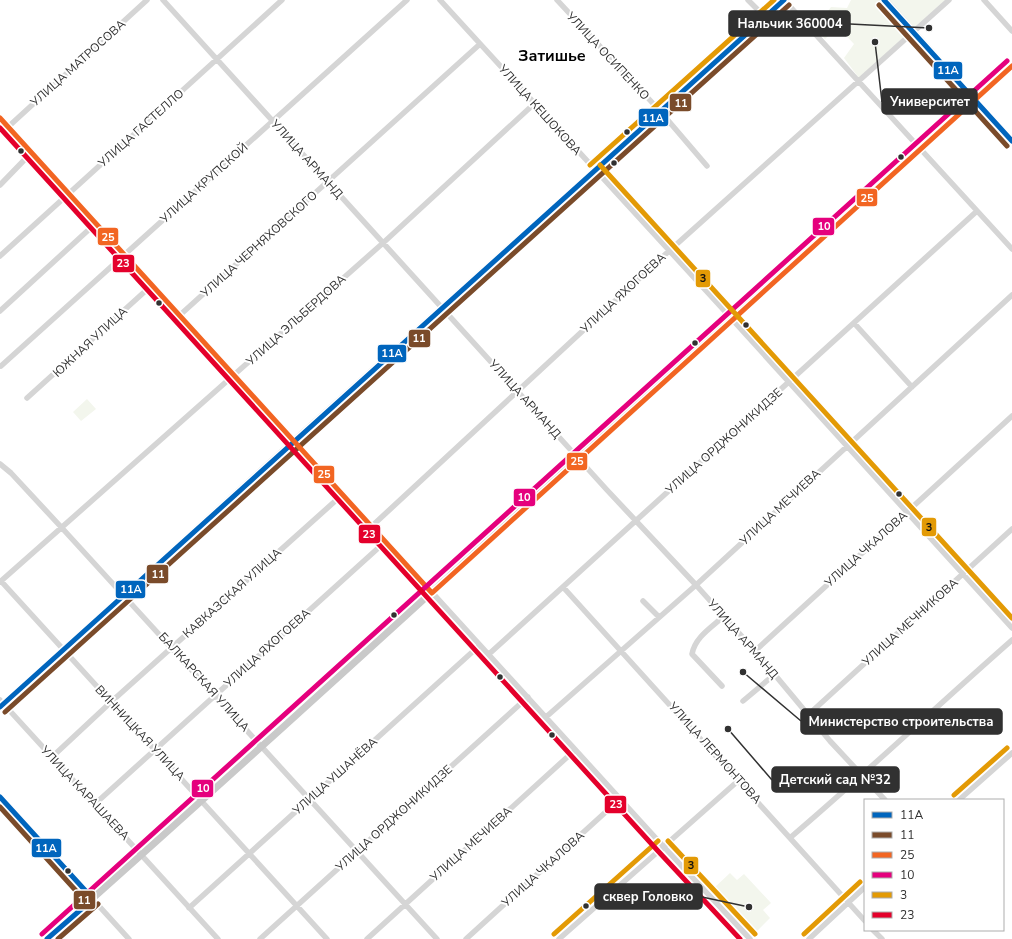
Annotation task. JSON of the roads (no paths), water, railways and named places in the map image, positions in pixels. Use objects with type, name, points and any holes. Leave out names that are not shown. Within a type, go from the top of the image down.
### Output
[{"type":"main road","points":[[47,939],[202,801],[732,318],[1012,66]]},
{"type":"street","name":"УЛИЦА МАТРОСОВА","points":[[8,127],[147,0]]},
{"type":"street","name":"УЛИЦА АРМАНД","points":[[163,0],[578,458],[724,616],[808,715],[884,799]]},
{"type":"street","name":"УЛИЦА ГАСТЕЛЛО","points":[[0,256],[282,0]]},
{"type":"street","name":"УЛИЦА КРУПСКОЙ","points":[[1,366],[406,0]]},
{"type":"street","name":"УЛИЦА КЕШОКОВА","points":[[440,0],[732,318],[1012,628]]},
{"type":"street","name":"УЛИЦА ОСИПЕНКО","points":[[557,0],[660,111],[707,166]]},
{"type":"street","points":[[748,0],[765,17]]},
{"type":"street","points":[[1,703],[63,650],[294,440],[784,0],[821,38],[858,82],[1012,249]]},
{"type":"street","name":"УЛИЦА ЯХОГОЕВА","points":[[372,526],[517,390],[669,251],[949,0]]},
{"type":"street","points":[[984,0],[1012,31]]},
{"type":"street","points":[[886,1],[1012,141]]},
{"type":"street","name":"УЛИЦА ЧЕРНЯХОВСКОГО","points":[[180,315],[480,44]]},
{"type":"street","name":"УЛИЦА ЭЛЬБЕРДОВА","points":[[0,582],[383,243],[535,103]]},
{"type":"street","points":[[0,118],[575,750],[750,939]]},
{"type":"street","points":[[0,185],[32,152]]},
{"type":"street","name":"УЛИЦА ОРДЖОНИКИДЗЕ","points":[[489,654],[977,211]]},
{"type":"street","points":[[0,311],[96,223]]},
{"type":"street","name":"ЮЖНАЯ УЛИЦА","points":[[27,398],[152,285]]},
{"type":"street","name":"УЛИЦА МЕЧИЕВА","points":[[546,717],[696,585],[1012,295]]},
{"type":"street","points":[[854,322],[912,387]]},
{"type":"street","name":"УЛИЦА ЧКАЛОВА","points":[[755,651],[1012,416]]},
{"type":"street","name":"БАЛКАРСКАЯ УЛИЦА","points":[[0,464],[11,473],[62,528],[437,939]]},
{"type":"street","name":"КАВКАЗСКАЯ УЛИЦА","points":[[52,757],[111,702],[343,494]]},
{"type":"street","name":"УЛИЦА МЕЧНИКОВА","points":[[808,715],[1012,529]]},
{"type":"street","name":"УЛИЦА ЯХОГОЕВА","points":[[96,803],[386,541]]},
{"type":"street","name":"ВИННИЦКАЯ УЛИЦА","points":[[0,582],[327,939]]},
{"type":"street","name":"УЛИЦА ЛЕРМОНТОВА","points":[[563,586],[864,920]]},
{"type":"street","points":[[643,601],[659,617]]},
{"type":"street","points":[[722,686],[692,654],[695,645],[702,636],[724,616]]},
{"type":"street","points":[[790,837],[863,775],[911,729],[1012,640]]},
{"type":"street","name":"УЛИЦА УШАНЁВА","points":[[189,908],[480,645]]},
{"type":"street","points":[[743,701],[774,674]]},
{"type":"street","name":"УЛИЦА ОРДЖОНИКИДЗЕ","points":[[260,939],[528,697]]},
{"type":"street","name":"УЛИЦА КАРАШАЕВА","points":[[1,703],[96,803],[141,855],[218,939]]},
{"type":"street","name":"УЛИЦА МЕЧИЕВА","points":[[367,939],[575,750]]},
{"type":"street","points":[[960,799],[1012,753]]},
{"type":"street","points":[[559,939],[739,780]]},
{"type":"street","points":[[0,797],[130,939]]},
{"type":"street","name":"УЛИЦА ЧКАЛОВА","points":[[466,939],[620,799]]},
{"type":"street","points":[[809,939],[864,888]]},
{"type":"street","points":[[875,931],[882,939]]},
{"type":"place","name":"Нальчик 360004","points":[[929,28]]},
{"type":"place","name":"Университет","points":[[875,42]]},
{"type":"place","name":"Министерство строительства","points":[[743,672]]},
{"type":"place","name":"Детский сад №32","points":[[728,729]]},
{"type":"place","name":"сквер Головко","points":[[749,907]]},
{"type":"district","name":"Затишье","points":[[552,56]]}]
